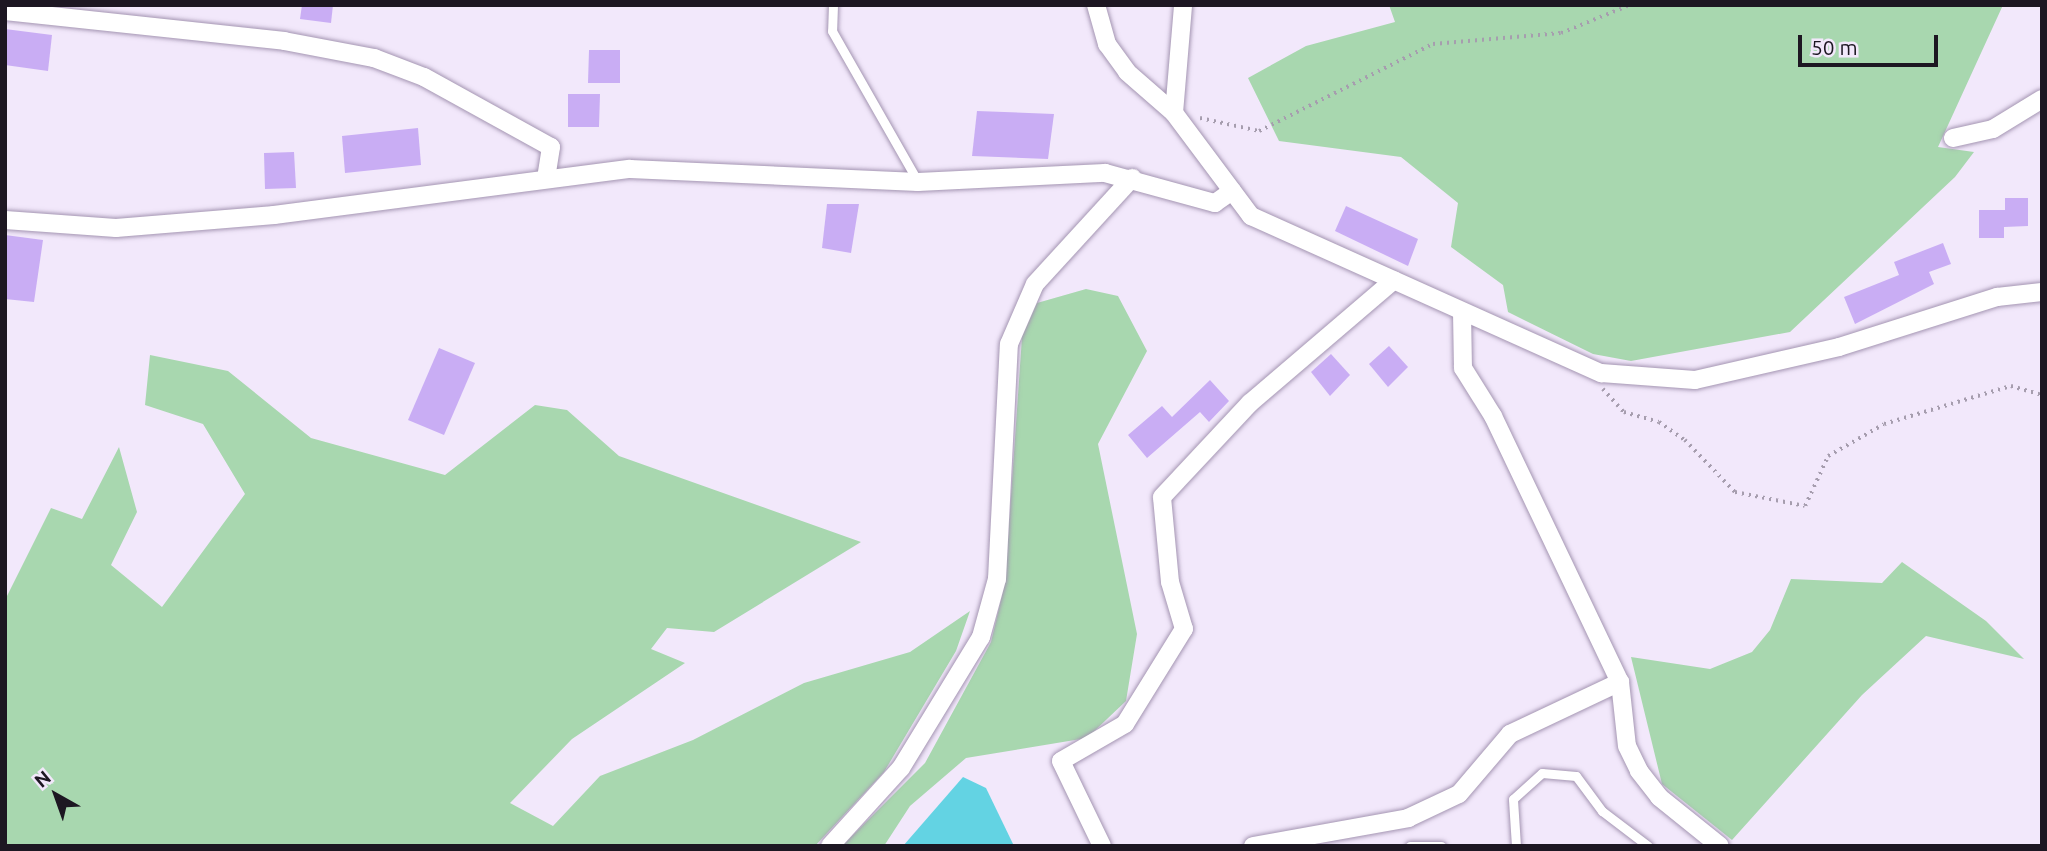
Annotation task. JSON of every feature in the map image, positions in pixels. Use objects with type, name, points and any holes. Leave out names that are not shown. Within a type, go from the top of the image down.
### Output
[{"type":"street","points":[[1096,5],[1107,44],[1127,72],[1174,113],[1251,216],[1601,373],[1695,380],[1839,347],[1997,297],[2042,292]]},
{"type":"street","points":[[1174,113],[1184,5]]},
{"type":"street","points":[[5,11],[284,41],[374,58],[424,77],[551,147],[546,177]]},
{"type":"street","points":[[1953,138],[1993,129],[2042,99]]},
{"type":"street","points":[[5,220],[116,228],[261,216],[546,177],[629,169],[918,182],[1105,173],[1132,178],[1215,203],[1232,191]]},
{"type":"street","points":[[831,846],[901,768],[981,637],[997,579],[1009,344],[1035,284],[1132,178]]},
{"type":"street","points":[[1102,846],[1061,761],[1125,724],[1184,629],[1170,582],[1162,497],[1250,403],[1394,280]]},
{"type":"street","points":[[1462,312],[1463,368],[1493,416],[1620,682],[1627,746],[1639,771],[1659,797],[1720,846]]},
{"type":"street","points":[[1253,846],[1408,818],[1459,794],[1510,734],[1620,682]]},
{"type":"lane","points":[[833,5],[832,31],[918,182]]},
{"type":"lane","points":[[1516,846],[1513,799],[1542,773],[1576,776],[1602,811],[1648,846]]},
{"type":"lane","points":[[1410,846],[1430,841],[1441,846]]},
{"type":"path","points":[[1174,113],[1259,131],[1433,44],[1562,33],[1630,5]]},
{"type":"path","points":[[1601,373],[1610,402],[1685,440],[1735,492],[1805,506],[1828,456],[1884,424],[2011,386],[2042,395]]},
{"type":"green space","points":[[1389,5],[2003,5],[1938,147],[1974,152],[1955,177],[1790,332],[1631,361],[1593,354],[1508,312],[1503,285],[1451,247],[1458,203],[1401,157],[1279,141],[1248,78],[1306,46],[1395,22]]},
{"type":"green space","points":[[1086,289],[1118,296],[1147,351],[1098,444],[1137,634],[1126,701],[1087,738],[966,758],[910,806],[884,846],[842,846],[925,763],[991,642],[1005,583],[1022,337],[1037,303]]},
{"type":"green space","points":[[150,355],[228,371],[311,438],[445,475],[535,405],[567,410],[619,456],[861,542],[714,632],[667,628],[651,649],[685,663],[572,739],[510,803],[553,826],[600,776],[693,740],[804,683],[910,652],[970,611],[956,651],[884,772],[815,846],[5,846],[5,600],[51,508],[82,519],[119,447],[137,512],[111,565],[162,607],[245,494],[203,424],[145,405]]},
{"type":"green space","points":[[1902,562],[1986,621],[2024,659],[1926,636],[1862,695],[1732,840],[1662,784],[1631,657],[1710,669],[1752,652],[1770,630],[1791,579],[1882,583]]},
{"type":"water","points":[[963,777],[986,788],[1014,846],[903,846]]},
{"type":"building","points":[[302,5],[333,5],[331,23],[300,19]]},
{"type":"building","points":[[5,29],[52,35],[48,71],[5,65]]},
{"type":"building","points":[[589,50],[620,50],[620,83],[588,83]]},
{"type":"building","points":[[568,94],[600,94],[599,127],[568,127]]},
{"type":"building","points":[[977,111],[1054,114],[1048,159],[972,156]]},
{"type":"building","points":[[418,128],[421,165],[345,173],[342,136]]},
{"type":"building","points":[[294,152],[296,188],[265,189],[264,153]]},
{"type":"building","points":[[2005,198],[2028,198],[2028,226],[2004,227],[2004,238],[1979,238],[1979,210],[2005,210]]},
{"type":"building","points":[[827,204],[859,204],[851,253],[822,248]]},
{"type":"building","points":[[1346,206],[1418,239],[1408,266],[1335,231]]},
{"type":"building","points":[[5,235],[43,240],[34,302],[5,299]]},
{"type":"building","points":[[1943,243],[1951,264],[1929,272],[1934,284],[1855,324],[1844,297],[1899,275],[1894,262]]},
{"type":"building","points":[[1389,346],[1408,367],[1388,387],[1369,364]]},
{"type":"building","points":[[439,348],[475,363],[444,435],[408,420]]},
{"type":"building","points":[[1331,354],[1350,375],[1330,396],[1311,372]]},
{"type":"building","points":[[1210,380],[1229,401],[1209,422],[1200,412],[1147,458],[1128,435],[1162,406],[1172,417]]}]
